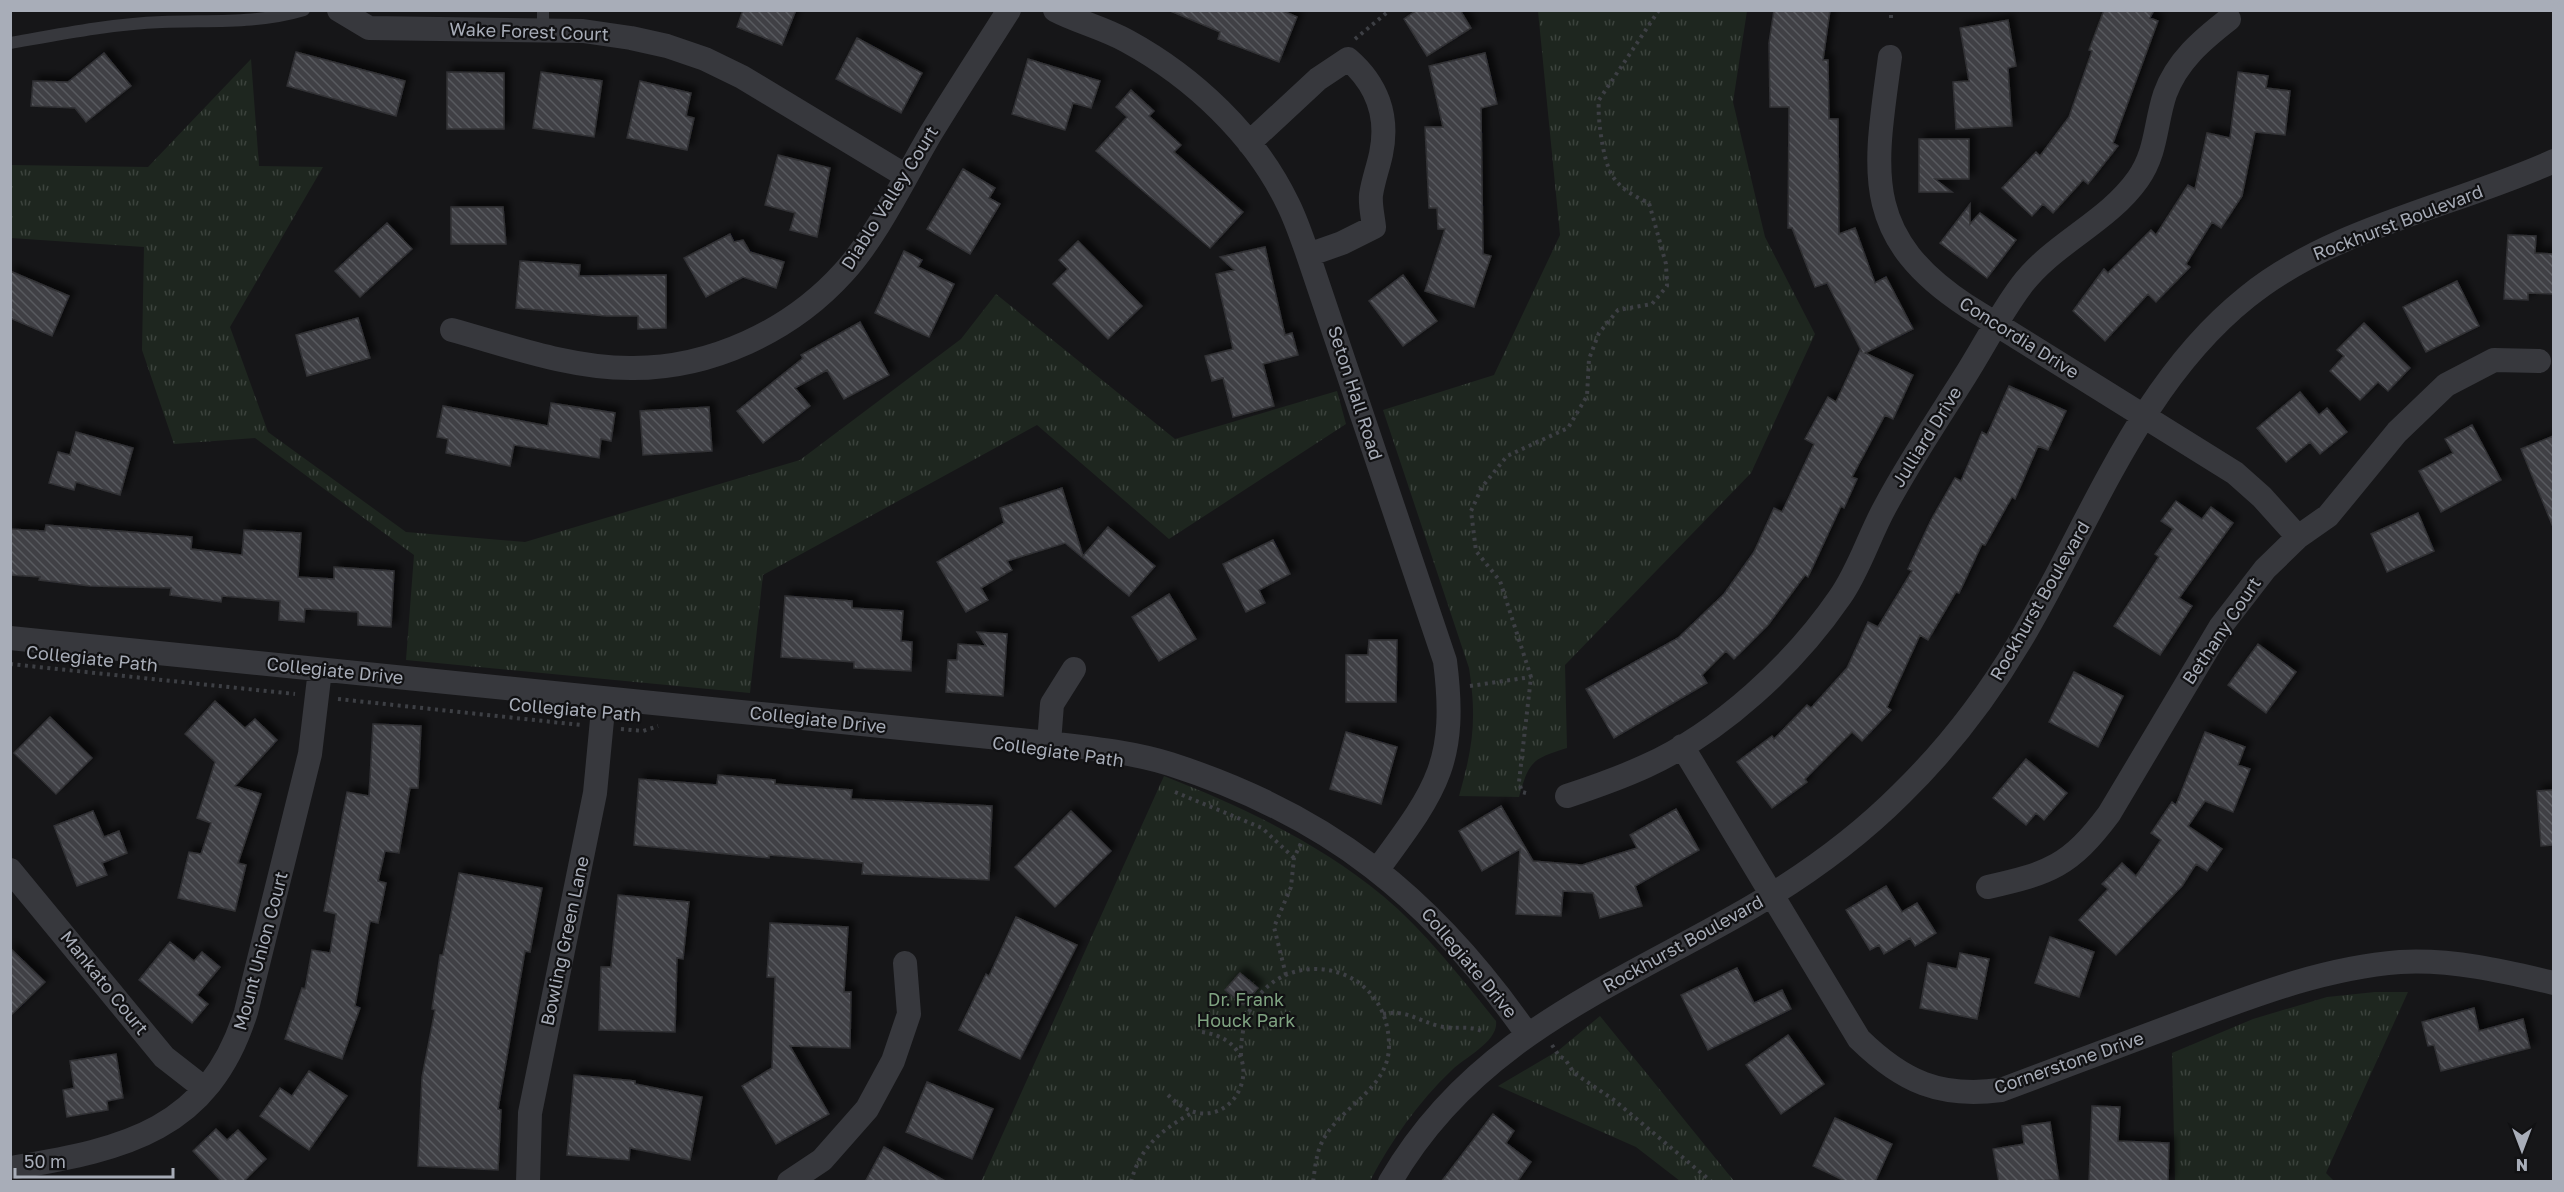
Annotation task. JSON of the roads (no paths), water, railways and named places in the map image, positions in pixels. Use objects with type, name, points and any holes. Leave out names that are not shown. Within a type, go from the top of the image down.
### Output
[{"type":"street","name":"Wake Forest Court","points":[[339,10],[369,28],[543,21],[582,31],[631,38],[705,59],[742,77],[906,176]]},
{"type":"street","name":"Diablo Valley Court","points":[[452,330],[594,366],[630,368],[700,360],[776,329],[804,309],[844,272],[1009,10]]},
{"type":"street","name":"Seton Hall Road","points":[[1055,10],[1126,40],[1169,68],[1222,111],[1249,143],[1288,203],[1308,255],[1445,662],[1449,733],[1443,764],[1420,810],[1378,869]]},
{"type":"street","name":"Julliard Drive","points":[[1567,796],[1648,765],[1682,746],[1736,708],[1780,669],[1841,596],[1884,508],[2022,284],[2066,242],[2116,203],[2137,180],[2151,157],[2165,95],[2178,68],[2195,45],[2229,19]]},
{"type":"street","name":"Concordia Drive","points":[[1890,57],[1879,140],[1878,172],[1884,203],[1893,228],[1906,252],[1928,277],[1996,324],[2235,473],[2298,537]]},
{"type":"street","points":[[1249,143],[1318,79],[1348,59],[1364,73],[1373,87],[1381,104],[1383,133],[1371,196],[1374,227],[1342,243],[1308,255]]},
{"type":"street","name":"Rockhurst Boulevard","points":[[1390,1182],[1412,1146],[1439,1112],[1477,1073],[1527,1034],[1771,895],[1827,858],[1901,795],[1932,762],[1981,701],[2020,642],[2143,416],[2182,361],[2212,327],[2249,295],[2290,267],[2343,241],[2553,161]]},
{"type":"street","name":"Bethany Court","points":[[1988,887],[2037,876],[2062,864],[2088,842],[2109,814],[2221,626],[2247,589],[2298,537],[2328,516],[2397,432],[2446,386],[2494,360],[2539,361]]},
{"type":"street","name":"Collegiate Drive","points":[[10,638],[1049,743],[1120,753],[1169,764],[1232,787],[1310,824],[1378,869],[1417,902],[1463,950],[1527,1034]]},
{"type":"street","points":[[1049,743],[1052,704],[1074,669]]},
{"type":"street","name":"Mount Union Court","points":[[16,1167],[122,1145],[158,1129],[184,1110],[205,1089],[225,1063],[237,1040],[246,1012],[310,754],[319,697],[320,670]]},
{"type":"street","name":"Bowling Green Lane","points":[[528,1182],[530,1113],[595,793],[604,699]]},
{"type":"street","name":"Cornerstone Drive","points":[[1682,746],[1859,1039],[1885,1064],[1942,1091],[1971,1094],[2001,1090],[2279,986],[2358,968],[2400,962],[2435,962],[2473,966],[2553,983]]},
{"type":"street","name":"Mankato Court","points":[[10,870],[164,1057],[205,1089]]},
{"type":"street","points":[[789,1182],[822,1160],[873,1100],[893,1060],[909,1014],[905,963]]},
{"type":"lane","points":[[10,43],[84,30],[159,22],[276,19],[304,10]]},
{"type":"park label","name":"Dr. Frank Houck Park","points":[[1246,1010]]}]
